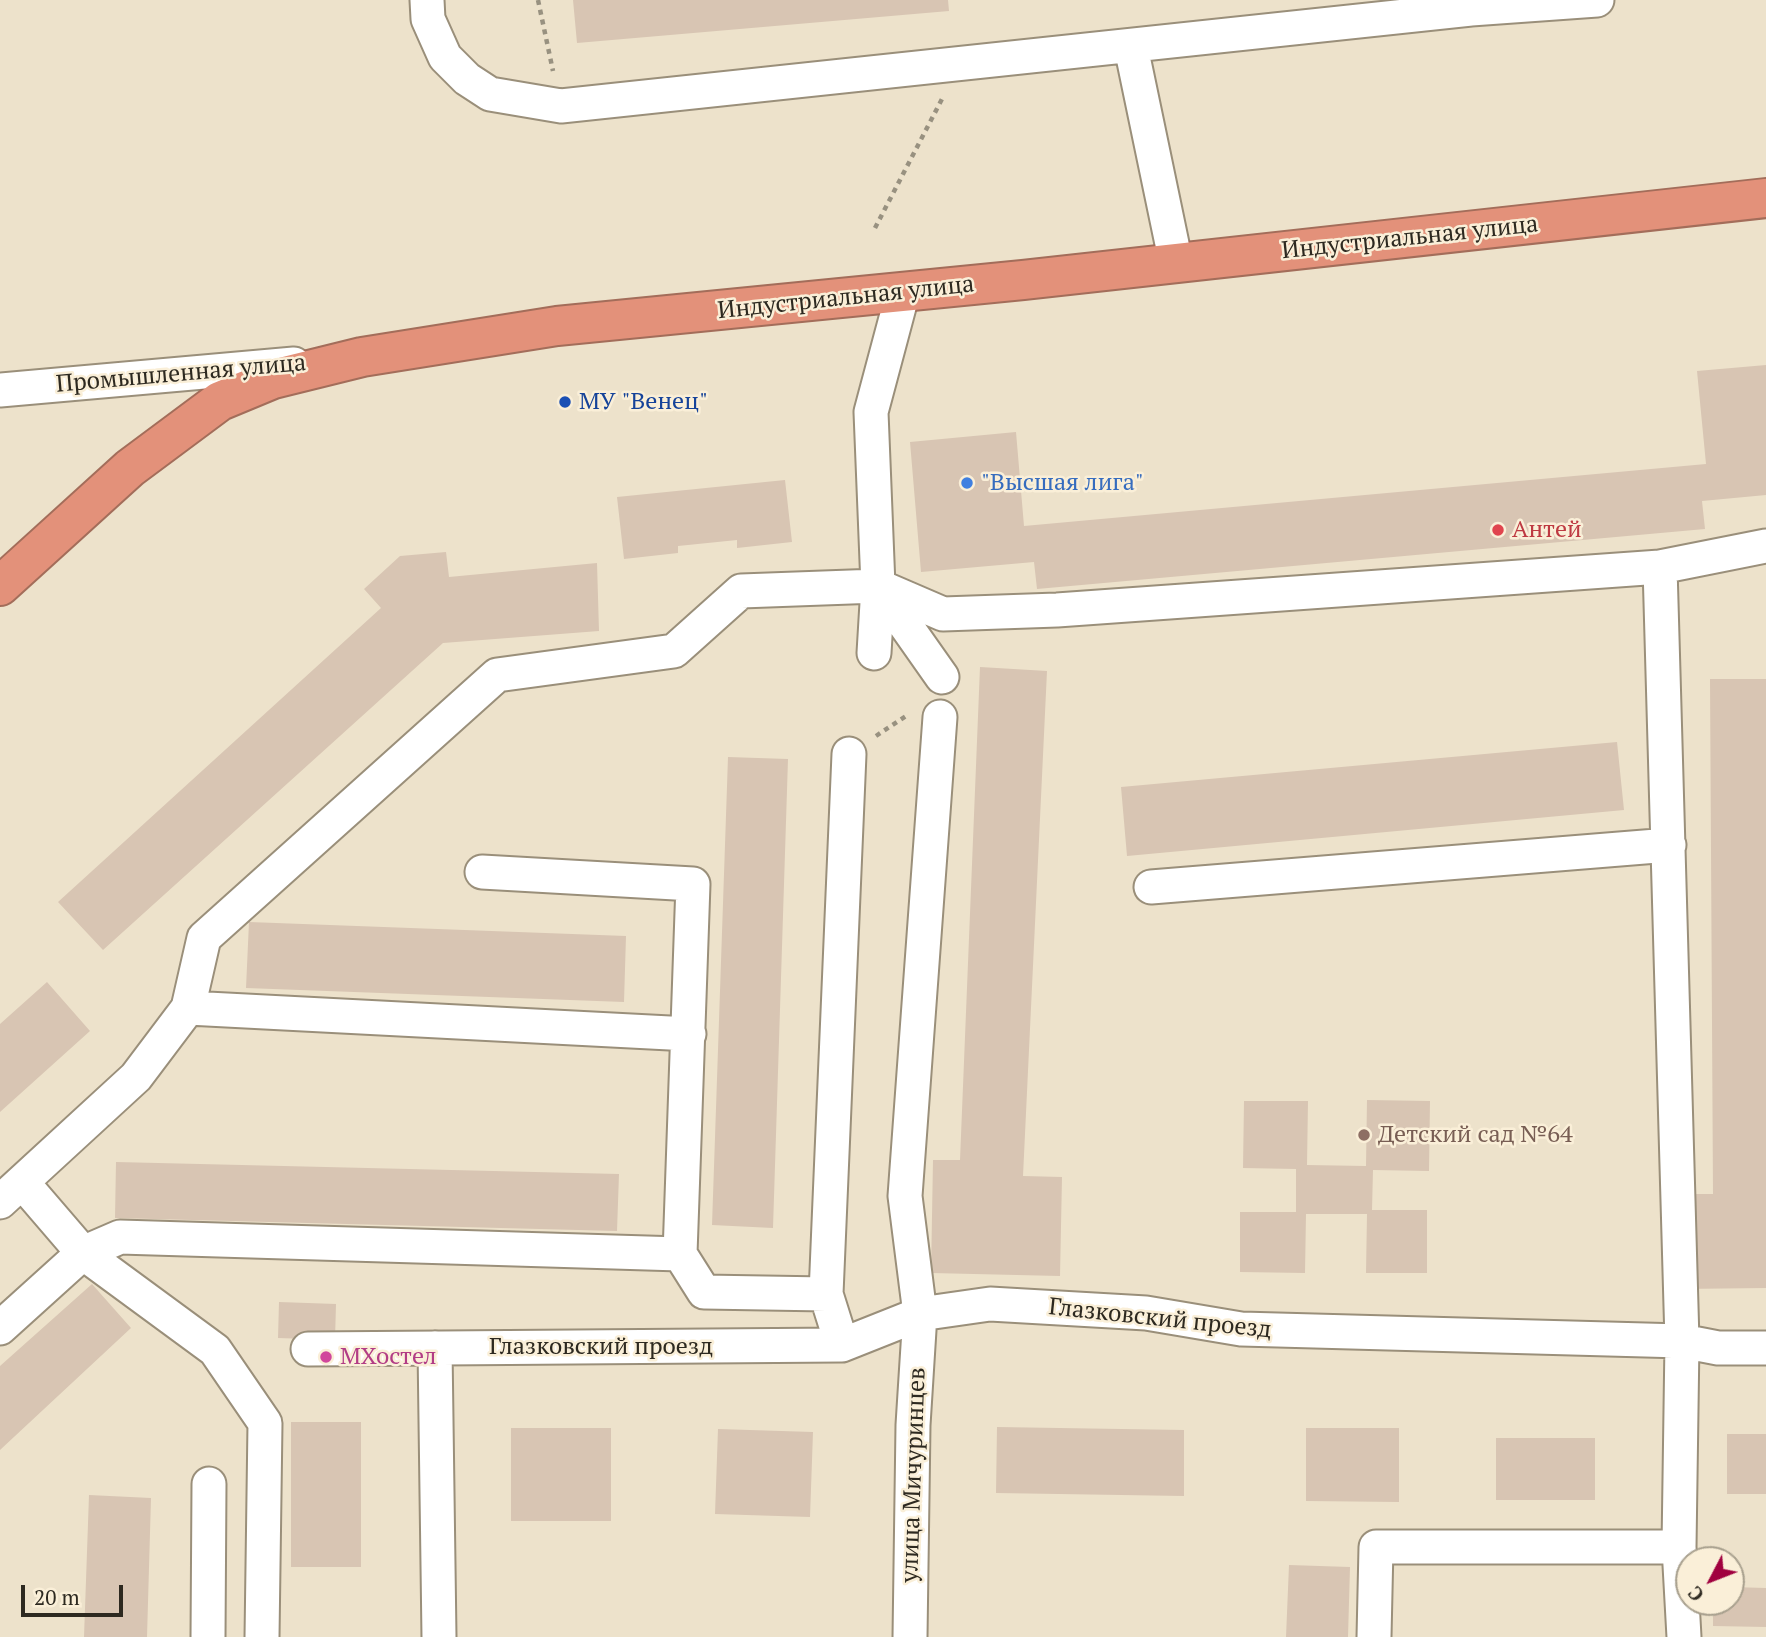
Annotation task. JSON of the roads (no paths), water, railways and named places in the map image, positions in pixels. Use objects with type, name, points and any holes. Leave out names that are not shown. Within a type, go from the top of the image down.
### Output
[{"type":"highway","name":"Индустриальная улица","points":[[0,586],[130,468],[220,401],[273,379],[362,357],[557,326],[903,292],[1766,198]]},
{"type":"street","points":[[427,0],[428,19],[445,57],[467,79],[490,94],[561,106],[1471,9],[1597,0]]},
{"type":"street","points":[[1131,47],[1176,263]]},
{"type":"street","points":[[874,653],[878,586],[872,412],[903,292]]},
{"type":"street","name":"Промышленная улица","points":[[0,390],[362,357]]},
{"type":"street","points":[[262,1637],[265,1423],[215,1350],[83,1253],[11,1192],[136,1077],[188,1008],[204,938],[497,674],[674,652],[741,591],[878,586],[943,614],[1057,610],[1660,567],[1766,546]]},
{"type":"street","points":[[1660,567],[1682,1341],[1679,1546]]},
{"type":"street","points":[[878,586],[942,677]]},
{"type":"street","name":"улица Мичуринцев","points":[[910,1637],[913,1425],[920,1314],[905,1196],[926,715]]},
{"type":"street","points":[[842,1345],[826,1294],[849,754]]},
{"type":"street","points":[[1151,887],[1670,845]]},
{"type":"street","points":[[482,872],[693,884],[690,1034],[680,1254],[704,1292],[826,1294]]},
{"type":"street","points":[[188,1008],[690,1034]]},
{"type":"street","points":[[0,1328],[83,1253],[120,1237],[680,1254]]},
{"type":"street","name":"Глазковский проезд","points":[[308,1349],[842,1345],[920,1314],[990,1304],[1146,1313],[1241,1329],[1682,1341],[1718,1348],[1766,1348]]},
{"type":"street","points":[[435,1348],[439,1637]]},
{"type":"street","points":[[208,1637],[209,1484]]},
{"type":"street","points":[[1374,1637],[1376,1547],[1675,1547]]},
{"type":"street","points":[[1683,1616],[1684,1637]]},
{"type":"place","name":"МУ \"Венец\"","points":[[565,402]]},
{"type":"place","name":"\"Высшая лига\"","points":[[967,483]]},
{"type":"place","name":"Антей","points":[[1498,530]]},
{"type":"place","name":"Детский сад №64","points":[[1364,1135]]},
{"type":"place","name":"МХостел","points":[[326,1357]]}]
